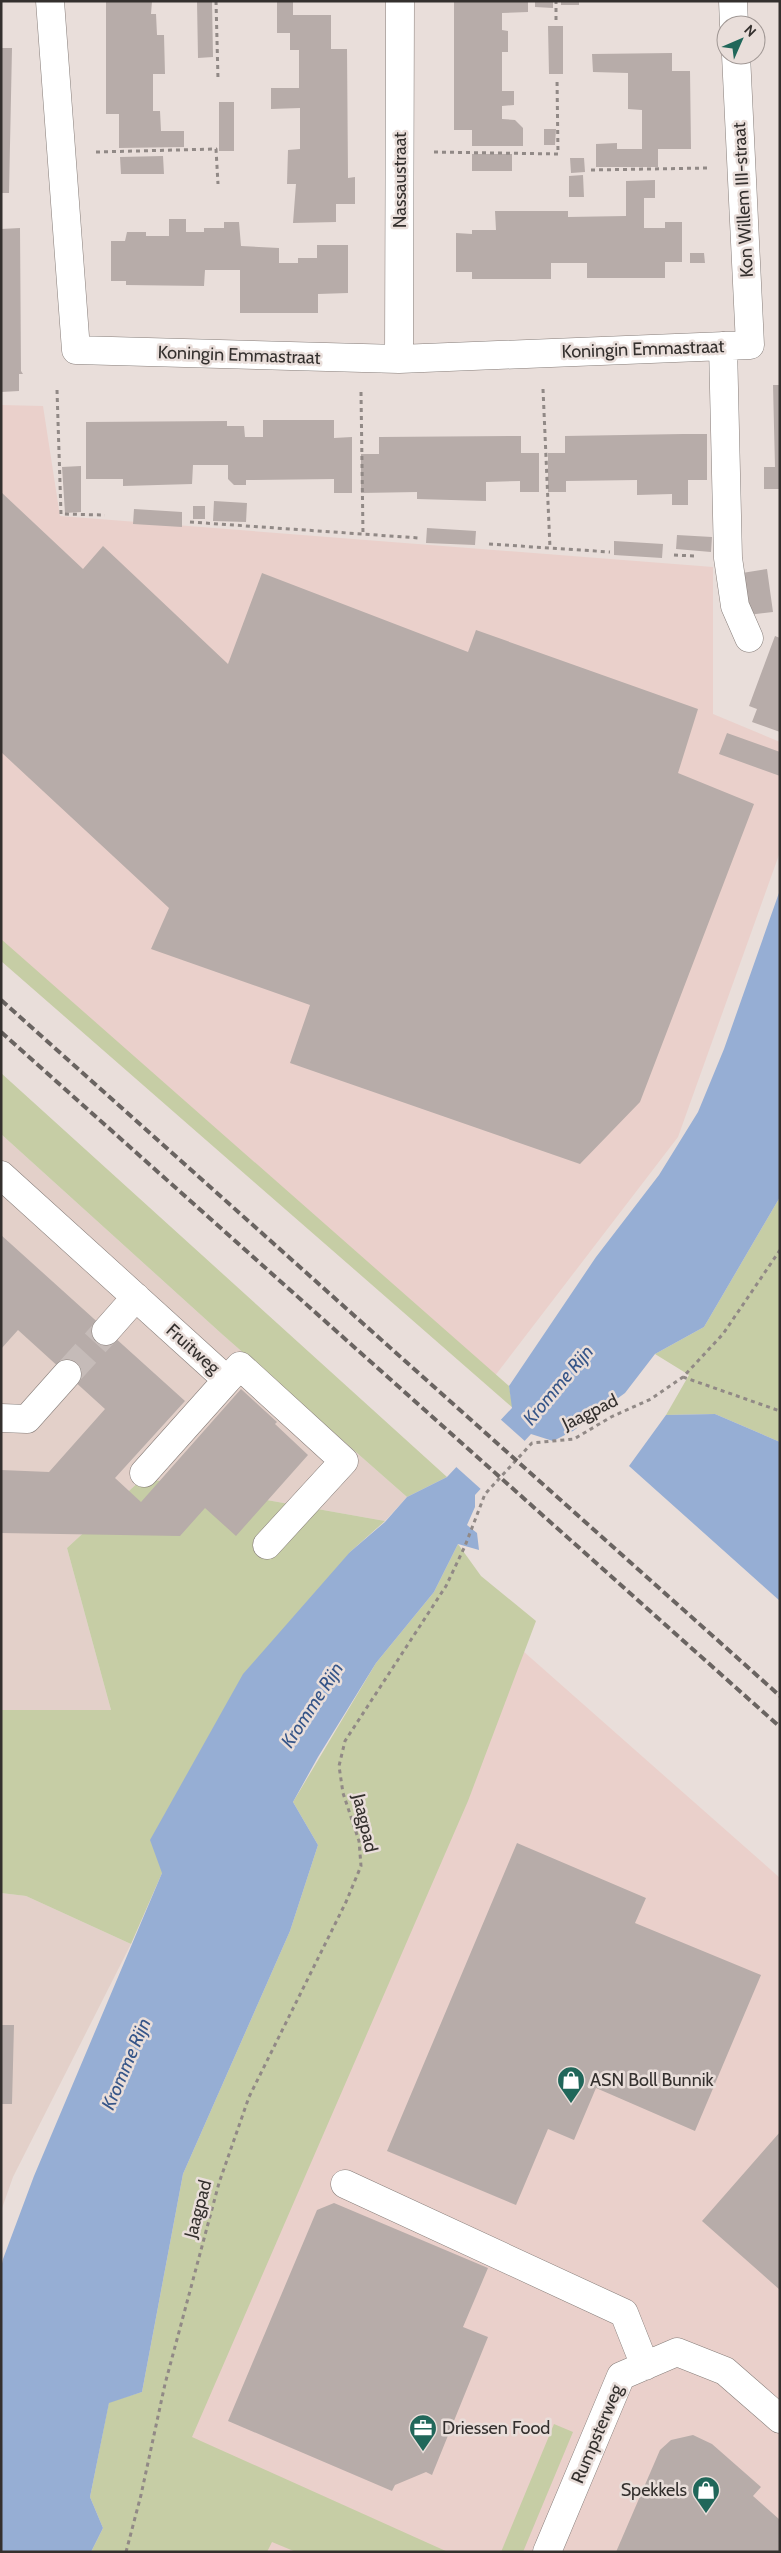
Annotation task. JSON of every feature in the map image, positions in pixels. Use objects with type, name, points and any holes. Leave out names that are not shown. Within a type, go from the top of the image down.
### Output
[{"type":"street","name":"Koningin Emmastraat","points":[[50,1],[76,350],[400,359],[750,345]]},
{"type":"street","name":"Nassaustraat","points":[[400,1],[400,359]]},
{"type":"street","points":[[733,1],[734,15]]},
{"type":"street","name":"Kon Willem III-straat","points":[[736,65],[750,345]]},
{"type":"street","points":[[722,346],[728,558],[735,606],[749,638]]},
{"type":"street","name":"Fruitweg","points":[[1,1175],[227,1380],[240,1366],[344,1460],[267,1545]]},
{"type":"street","points":[[106,1330],[136,1297]]},
{"type":"street","points":[[1,1418],[27,1419],[67,1374]]},
{"type":"street","points":[[144,1473],[227,1380]]},
{"type":"street","points":[[344,2184],[624,2312],[646,2366]]},
{"type":"street","name":"Rumpsterweg","points":[[547,2552],[621,2376],[677,2352],[725,2371],[780,2419]]},
{"type":"path","points":[[216,1],[218,79]]},
{"type":"path","points":[[556,1],[556,20]]},
{"type":"path","points":[[400,151],[558,154],[557,78]]},
{"type":"path","points":[[62,153],[216,149],[218,184]]},
{"type":"path","points":[[591,170],[741,168]]},
{"type":"path","points":[[542,353],[550,548]]},
{"type":"path","points":[[361,358],[363,534]]},
{"type":"path","points":[[57,390],[61,514],[105,515]]},
{"type":"path","points":[[190,522],[419,538]]},
{"type":"path","points":[[489,544],[610,552]]},
{"type":"path","name":"Jaagpad","points":[[126,2552],[141,2495],[165,2384],[222,2174],[249,2098],[337,1920],[361,1866],[359,1841],[344,1793],[339,1766],[345,1741],[446,1586],[465,1546],[485,1494],[532,1444],[574,1440],[611,1417],[651,1399],[683,1377],[722,1334],[780,1250]]},
{"type":"path","points":[[683,1377],[780,1411]]},
{"type":"shaded area","points":[[1,405],[43,406],[60,516],[713,567],[713,714],[780,742],[780,852],[678,1137],[494,1377],[1,944]]},
{"type":"shaded area","points":[[1,1134],[223,1335],[407,1497],[385,1521],[143,1478],[67,1548],[111,1710],[1,1710]]},
{"type":"shaded area","points":[[498,1629],[780,1878],[780,2552],[152,2552],[173,2476]]},
{"type":"shaded area","points":[[1,1893],[26,1896],[131,1944],[13,2177],[1,2211]]},
{"type":"green space","points":[[1,939],[509,1386],[513,1408],[1,961]]},
{"type":"green space","points":[[1,1073],[447,1477],[407,1497],[223,1335],[1,1134]]},
{"type":"green space","points":[[780,1197],[780,1442],[715,1414],[666,1415],[689,1375],[655,1354],[704,1327]]},
{"type":"green space","points":[[143,1478],[385,1521],[350,1552],[162,1873],[131,1944],[26,1896],[1,1893],[1,1710],[111,1710],[67,1548]]},
{"type":"green space","points":[[458,1544],[481,1576],[536,1621],[468,1801],[192,2437],[448,2552],[296,2552],[272,2542],[267,2552],[91,2552],[103,2528],[90,2497],[109,2402],[142,2392],[183,2174],[290,1931],[318,1845],[293,1802],[376,1663],[434,1592]]},
{"type":"green space","points":[[554,2424],[573,2432],[523,2552],[501,2552]]},
{"type":"water","name":"Kromme Rijn","points":[[780,890],[780,1197],[704,1327],[655,1354],[625,1393],[573,1431],[553,1441],[531,1434],[475,1495],[475,1507],[467,1525],[477,1533],[479,1550],[458,1544],[434,1592],[376,1663],[318,1757],[293,1802],[318,1845],[290,1931],[183,2174],[142,2392],[109,2403],[90,2497],[103,2528],[91,2552],[1,2552],[1,2268],[34,2176],[162,1873],[150,1840],[243,1674],[350,1552],[385,1522],[407,1497],[447,1477],[512,1408],[509,1386],[596,1257],[659,1175],[698,1112],[724,1049]]},
{"type":"water","points":[[715,1414],[780,1442],[780,1601],[629,1466],[666,1415]]},
{"type":"pier","points":[[499,1418],[527,1443],[483,1491],[454,1465]]},
{"type":"building","points":[[106,1],[152,1],[151,14],[156,14],[157,35],[164,35],[165,74],[153,74],[153,111],[160,111],[161,131],[184,131],[184,147],[119,148],[119,114],[106,114]]},
{"type":"building","points":[[197,1],[212,1],[213,57],[198,58]]},
{"type":"building","points":[[277,1],[293,1],[293,15],[331,15],[331,49],[347,49],[348,178],[355,177],[355,204],[336,204],[336,222],[293,223],[296,184],[287,184],[288,150],[300,149],[300,108],[271,109],[271,88],[299,88],[299,50],[290,50],[290,33],[277,33]]},
{"type":"building","points":[[454,1],[528,1],[528,12],[502,13],[502,30],[508,31],[508,52],[502,52],[502,91],[514,91],[514,105],[502,106],[502,119],[515,120],[523,128],[523,146],[472,146],[472,130],[454,130]]},
{"type":"building","points":[[535,1],[553,1],[553,8],[535,7]]},
{"type":"building","points":[[561,1],[579,1],[579,5],[561,5]]},
{"type":"building","points":[[548,26],[563,26],[563,74],[549,74]]},
{"type":"building","points":[[1,48],[12,48],[9,193],[1,193]]},
{"type":"building","points":[[672,53],[672,71],[690,71],[691,149],[658,149],[658,167],[596,167],[596,144],[617,143],[617,149],[642,149],[642,110],[628,109],[628,73],[593,72],[592,54]]},
{"type":"building","points":[[219,102],[234,102],[234,151],[219,151]]},
{"type":"building","points":[[544,129],[556,129],[555,145],[544,145]]},
{"type":"building","points":[[472,154],[512,154],[512,171],[472,171]]},
{"type":"building","points":[[163,156],[164,174],[121,174],[120,157]]},
{"type":"building","points":[[570,158],[584,158],[585,172],[571,173]]},
{"type":"building","points":[[583,175],[584,197],[569,197],[569,176]]},
{"type":"building","points":[[655,180],[655,198],[644,198],[644,228],[665,228],[665,222],[682,222],[682,262],[665,262],[665,278],[587,278],[587,263],[551,263],[551,279],[472,279],[472,272],[456,272],[456,233],[472,234],[472,230],[496,230],[495,211],[568,211],[568,217],[626,216],[626,181]]},
{"type":"building","points":[[169,219],[186,219],[186,232],[204,232],[204,228],[224,228],[224,222],[239,222],[241,246],[279,248],[279,263],[298,263],[298,258],[317,258],[317,245],[348,245],[348,293],[318,294],[318,313],[240,313],[240,270],[205,270],[204,286],[126,285],[126,281],[111,281],[111,241],[125,241],[127,232],[146,232],[146,236],[169,236]]},
{"type":"building","points":[[20,228],[21,371],[23,374],[19,374],[19,391],[1,392],[1,229]]},
{"type":"building","points":[[690,253],[704,253],[705,263],[690,263]]},
{"type":"building","points":[[773,385],[780,385],[780,489],[764,489],[764,467],[775,467]]},
{"type":"building","points":[[263,420],[334,420],[334,438],[352,437],[352,493],[334,493],[334,479],[246,480],[246,485],[234,485],[228,479],[228,465],[193,465],[192,484],[123,486],[123,479],[86,479],[86,422],[227,421],[227,426],[244,426],[245,437],[263,437]]},
{"type":"building","points":[[707,434],[707,480],[688,480],[688,505],[672,505],[672,494],[637,495],[637,480],[566,481],[566,492],[548,492],[548,453],[565,453],[565,436]]},
{"type":"building","points":[[521,436],[521,453],[539,453],[539,492],[520,492],[520,481],[486,482],[486,501],[417,499],[417,492],[361,493],[361,454],[379,454],[379,437]]},
{"type":"building","points":[[81,466],[81,512],[65,513],[62,467]]},
{"type":"building","points":[[1,492],[83,569],[103,546],[228,664],[262,573],[468,652],[476,630],[698,709],[678,773],[754,804],[640,1102],[580,1164],[290,1063],[310,1005],[151,949],[169,908],[1,752]]},
{"type":"building","points":[[214,501],[247,503],[246,522],[213,521]]},
{"type":"building","points":[[193,506],[205,506],[205,519],[193,519]]},
{"type":"building","points":[[134,509],[182,512],[182,527],[133,524]]},
{"type":"building","points":[[427,528],[476,531],[475,545],[426,543]]},
{"type":"building","points":[[677,535],[712,537],[711,552],[676,549]]},
{"type":"building","points":[[614,541],[663,544],[662,558],[614,555]]},
{"type":"building","points":[[767,569],[773,612],[748,615],[742,573]]},
{"type":"building","points":[[775,636],[780,638],[780,732],[752,722],[757,709],[749,706]]},
{"type":"building","points":[[727,733],[780,752],[780,776],[719,754]]},
{"type":"building","points":[[1,1235],[185,1401],[115,1478],[141,1502],[241,1389],[277,1422],[275,1424],[308,1455],[236,1536],[205,1508],[180,1536],[1,1533],[1,1470],[49,1472],[105,1409],[18,1330],[1,1349]]},
{"type":"building","points":[[517,1843],[646,1898],[635,1923],[761,1975],[695,2131],[596,2088],[574,2140],[548,2129],[516,2205],[387,2151]]},
{"type":"building","points":[[1,2025],[14,2025],[12,2104],[1,2104]]},
{"type":"building","points":[[780,2132],[780,2290],[702,2221]]},
{"type":"building","points":[[334,2203],[488,2268],[463,2327],[488,2337],[432,2475],[426,2472],[395,2485],[392,2491],[228,2421],[317,2210]]},
{"type":"building","points":[[693,2435],[712,2444],[761,2487],[753,2496],[780,2520],[780,2552],[616,2552],[660,2450],[671,2440]]},
{"type":"tunnel","points":[[67,1374],[106,1331]]},
{"type":"railway","points":[[1,1000],[780,1696]]},
{"type":"railway","points":[[1,1032],[780,1727]]},
{"type":"place","name":"ASN Boll Bunnik","points":[[571,2104]]},
{"type":"place","name":"Driessen Food","points":[[423,2452]]},
{"type":"place","name":"Spekkels","points":[[706,2514]]}]
